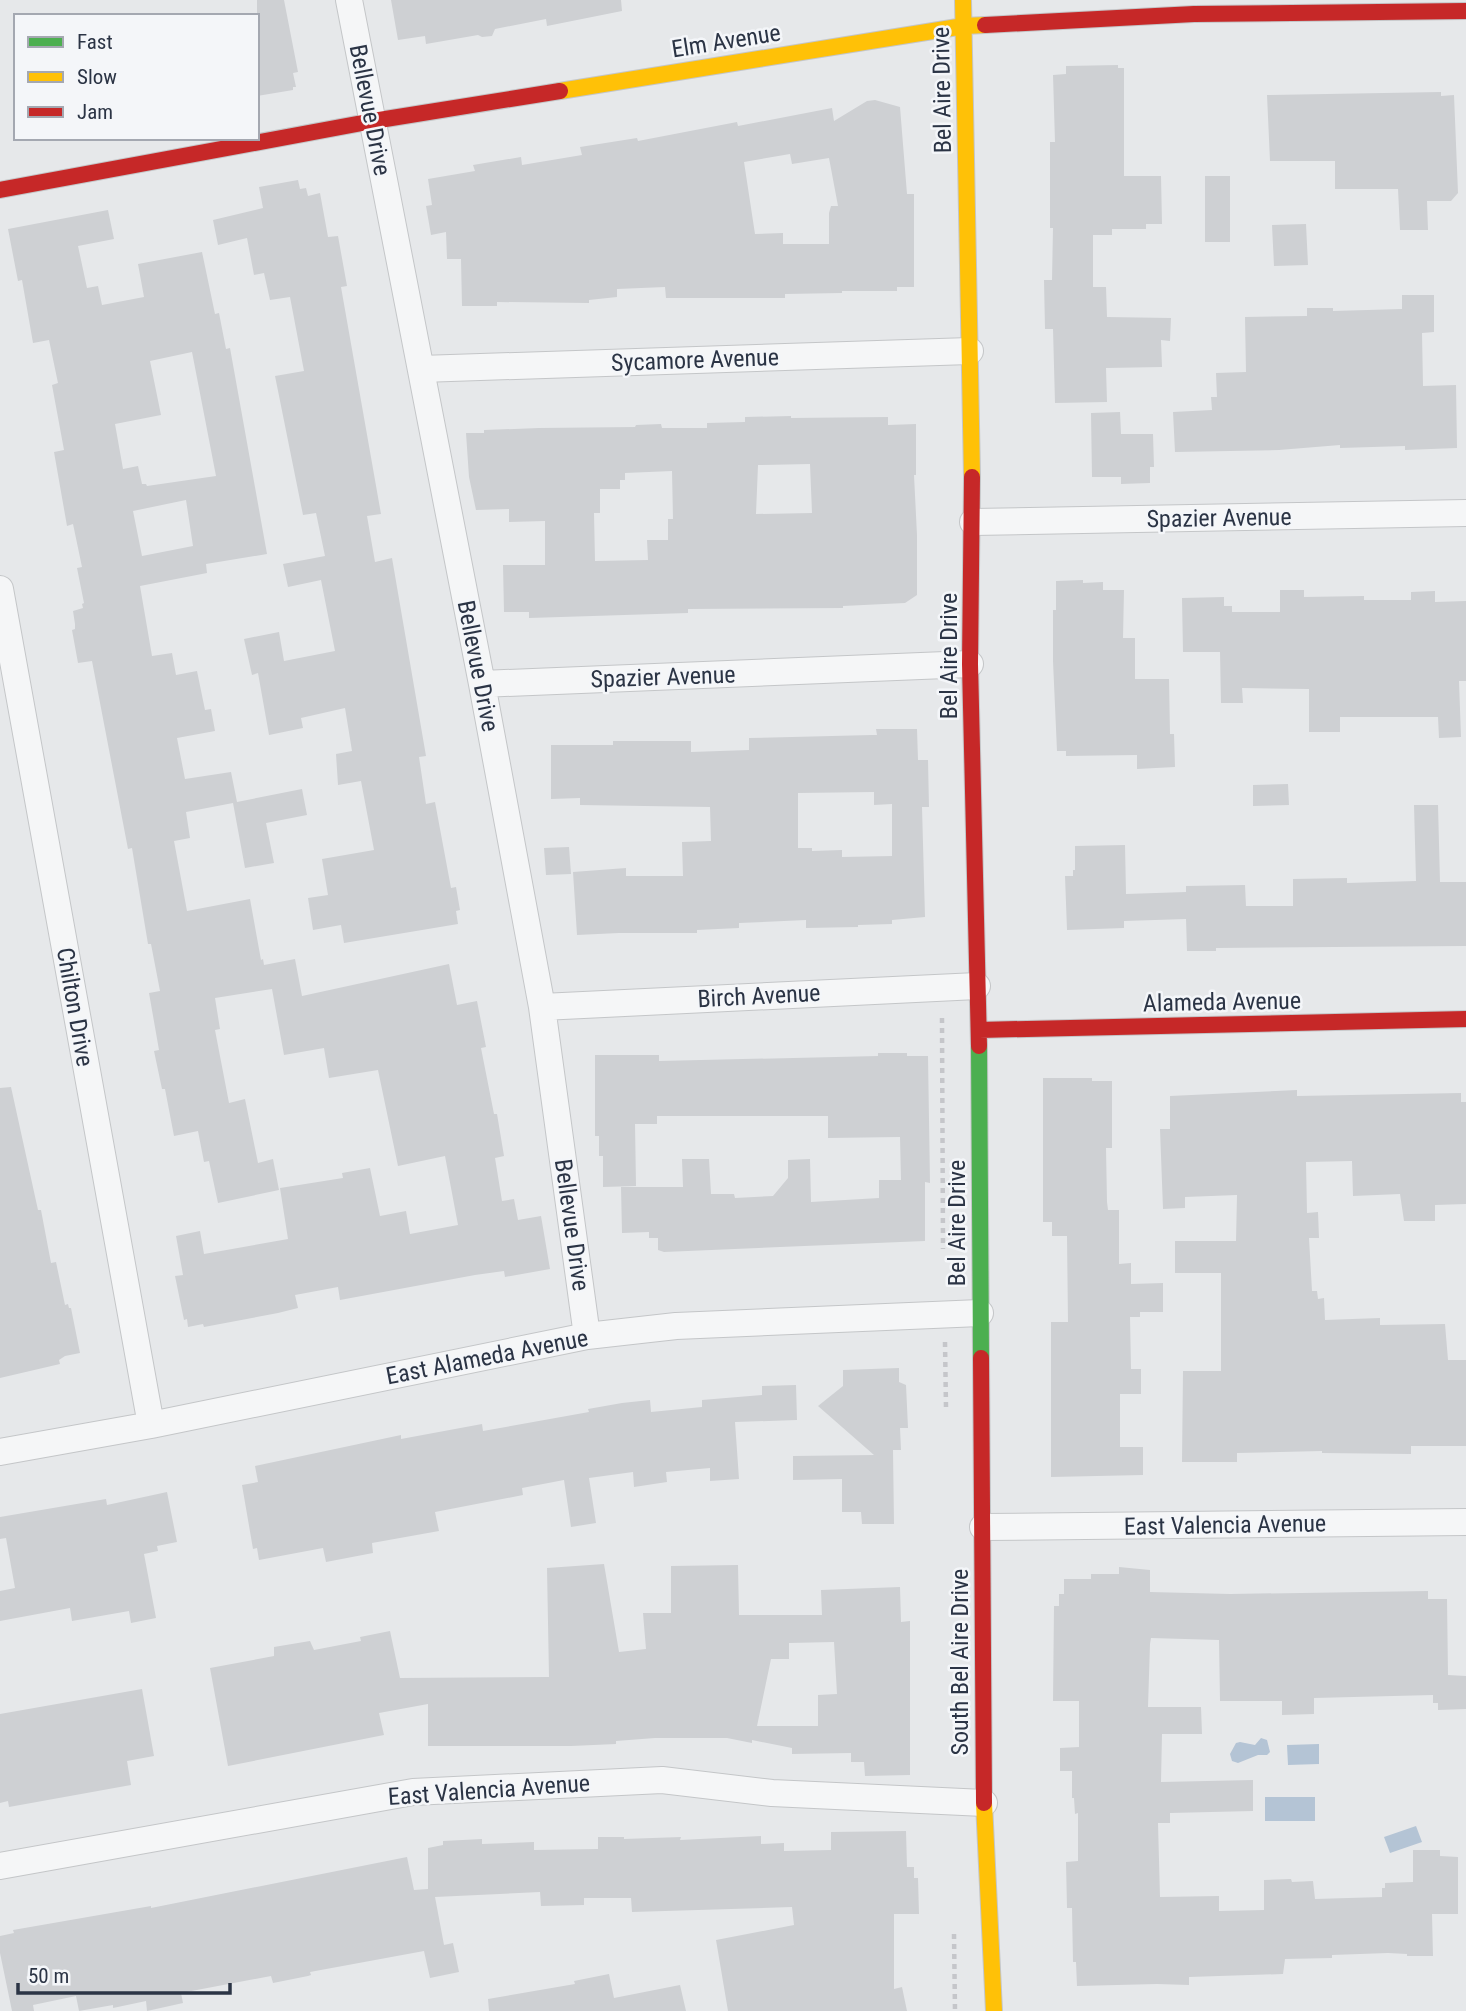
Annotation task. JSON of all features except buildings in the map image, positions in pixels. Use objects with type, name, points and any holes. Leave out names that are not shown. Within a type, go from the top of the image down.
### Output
[{"type":"street","name":"Bellevue Drive","points":[[349,0],[542,1007],[587,1336]]},
{"type":"street","name":"Bel Aire Drive","points":[[963,0],[973,522],[970,664],[979,1030],[980,1313]]},
{"type":"street","name":"Elm Avenue","points":[[0,190],[373,121],[964,26],[1194,14],[1466,11]]},
{"type":"street","name":"Sycamore Avenue","points":[[421,369],[970,351]]},
{"type":"street","name":"Spazier Avenue","points":[[973,522],[1466,513]]},
{"type":"street","name":"Chilton Drive","points":[[0,589],[150,1425]]},
{"type":"street","name":"Spazier Avenue","points":[[482,684],[970,664]]},
{"type":"street","name":"Birch Avenue","points":[[542,1007],[977,986]]},
{"type":"street","name":"Alameda Avenue","points":[[979,1030],[1466,1019]]},
{"type":"street","name":"East Alameda Avenue","points":[[0,1452],[150,1425],[587,1336],[676,1326],[980,1313]]},
{"type":"street","name":"South Bel Aire Drive","points":[[980,1313],[984,1803],[993,2011]]},
{"type":"street","name":"East Valencia Avenue","points":[[983,1527],[1466,1522]]},
{"type":"street","name":"East Valencia Avenue","points":[[0,1866],[413,1792],[662,1780],[772,1793],[984,1803]]},
{"type":"path","points":[[942,1018],[943,1249]]},
{"type":"path","points":[[954,1934],[955,2011]]},
{"type":"water","points":[[1261,1738],[1267,1740],[1270,1752],[1267,1755],[1258,1755],[1238,1763],[1232,1761],[1230,1754],[1236,1743],[1255,1745]]},
{"type":"water","points":[[1319,1744],[1319,1764],[1288,1765],[1287,1745]]},
{"type":"water","points":[[1265,1797],[1315,1797],[1315,1821],[1265,1821]]},
{"type":"water","points":[[1416,1826],[1422,1842],[1390,1853],[1384,1837]]},
{"type":"traffic: fast","points":[[979,1046],[981,1358]]},
{"type":"traffic: slow","points":[[963,0],[972,477]]},
{"type":"traffic: slow","points":[[560,91],[964,26],[985,25]]},
{"type":"traffic: slow","points":[[984,1803],[994,2011]]},
{"type":"traffic: jam","points":[[985,25],[1194,14],[1466,11]]},
{"type":"traffic: jam","points":[[0,190],[373,121],[560,91]]},
{"type":"traffic: jam","points":[[972,477],[970,664],[979,1046]]},
{"type":"traffic: jam","points":[[979,1030],[1466,1019]]},
{"type":"traffic: jam","points":[[981,1358],[984,1803]]}]
